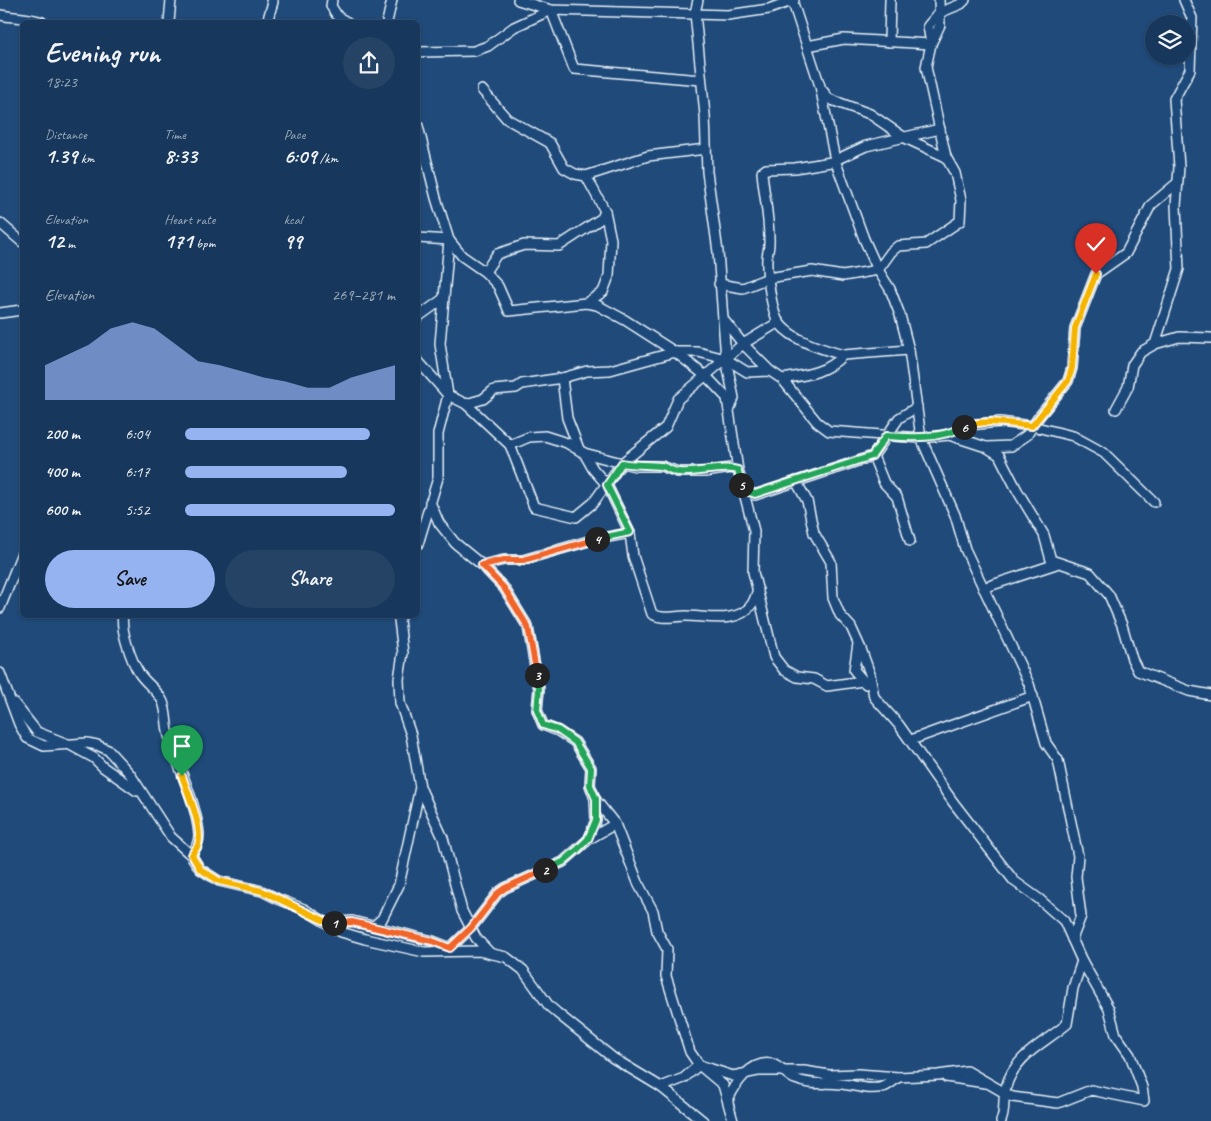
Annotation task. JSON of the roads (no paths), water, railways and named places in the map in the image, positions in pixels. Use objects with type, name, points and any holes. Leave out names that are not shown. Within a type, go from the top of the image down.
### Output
[{"type":"street","points":[[169,20],[170,0]]},
{"type":"street","points":[[268,20],[273,2],[271,0]]},
{"type":"street","points":[[332,0],[330,6],[338,17],[343,20]]},
{"type":"street","points":[[387,20],[392,0]]},
{"type":"street","points":[[518,0],[551,10],[728,15],[769,9],[793,0],[820,86],[835,160],[864,240],[894,298],[909,350],[921,438],[955,515],[964,549],[1014,650],[1033,696],[1046,743],[1058,760],[1078,856],[1076,877],[1081,916],[1072,939]]},
{"type":"street","points":[[698,0],[695,13],[705,115],[707,172],[718,252],[726,359],[734,398],[728,410]]},
{"type":"street","points":[[889,42],[890,0]]},
{"type":"street","points":[[719,284],[743,288],[768,278],[812,271],[843,276],[878,270],[891,252],[898,246],[926,244],[960,221],[961,200],[955,172],[946,157],[926,67],[931,44],[940,24],[939,0]]},
{"type":"street","points":[[939,13],[966,0]]},
{"type":"street","points":[[1155,344],[1179,269],[1176,184],[1179,167],[1174,99],[1190,70],[1192,18],[1184,0]]},
{"type":"street","points":[[420,52],[474,51],[488,46],[514,27],[551,10]]},
{"type":"street","points":[[551,10],[574,69],[701,80]]},
{"type":"street","points":[[0,15],[18,19],[29,17],[37,20]]},
{"type":"street","points":[[807,46],[844,39],[931,44]]},
{"type":"street","points":[[820,86],[829,100],[870,114],[905,138],[946,157]]},
{"type":"street","points":[[482,90],[508,119],[550,142],[564,168],[575,174],[586,176],[648,156],[706,149]]},
{"type":"street","points":[[909,350],[843,355],[814,347],[798,338],[779,322],[771,298],[768,278],[766,260],[769,244],[762,172],[766,169],[795,168],[835,160],[866,146],[940,129]]},
{"type":"street","points":[[420,134],[449,240],[462,256],[485,272],[498,286],[509,311],[586,303],[597,305],[625,320],[675,352],[706,376],[727,398],[738,470],[754,531],[753,572],[774,657],[784,670],[797,677],[814,679],[827,686],[863,681]]},
{"type":"street","points":[[586,176],[605,211],[611,240],[609,276],[602,292],[586,303]]},
{"type":"street","points":[[986,447],[1011,446],[1027,435],[1068,381],[1072,368],[1075,328],[1096,274],[1126,253],[1151,206],[1176,184]]},
{"type":"street","points":[[485,272],[497,254],[524,244],[559,246],[602,218],[605,211]]},
{"type":"street","points":[[0,223],[20,240]]},
{"type":"street","points":[[420,238],[449,240]]},
{"type":"street","points":[[420,537],[438,478],[438,434],[448,395],[440,344],[449,240]]},
{"type":"street","points":[[420,316],[443,299]]},
{"type":"street","points":[[0,313],[20,310]]},
{"type":"street","points":[[723,319],[743,344],[770,371],[782,379],[817,422],[829,431],[921,438],[949,435],[970,425],[1000,422],[1032,426],[1073,436],[1104,453],[1154,502]]},
{"type":"street","points":[[420,362],[448,395],[466,404],[510,445],[534,507],[576,517],[593,503],[622,463],[666,427],[678,399],[743,344],[779,322]]},
{"type":"street","points":[[1116,409],[1128,387],[1132,365],[1141,352],[1155,344],[1179,337],[1211,338]]},
{"type":"street","points":[[466,404],[484,399],[494,390],[516,388],[522,384],[562,378],[587,371],[610,370],[675,352],[698,352],[726,359],[746,372],[770,371]]},
{"type":"street","points":[[782,379],[816,373],[833,365],[843,355]]},
{"type":"street","points":[[562,378],[567,418],[581,451],[607,485],[630,532],[633,556],[644,595],[652,614],[658,618],[686,616],[717,619],[737,615],[752,605],[758,590]]},
{"type":"street","points":[[743,490],[755,494],[872,456],[899,418],[917,407]]},
{"type":"street","points":[[949,435],[986,447],[999,455],[1044,535],[1051,560],[1056,564],[1090,573],[1109,595],[1122,625],[1132,660],[1138,671],[1189,691],[1211,695]]},
{"type":"street","points":[[510,445],[528,437],[545,436],[581,451],[635,466],[661,466],[678,472],[705,472],[731,468],[738,470]]},
{"type":"street","points":[[872,456],[884,484],[897,496],[910,541]]},
{"type":"street","points":[[796,481],[807,501],[814,533],[830,562],[833,598],[840,615],[851,627],[870,674],[874,697]]},
{"type":"street","points":[[430,502],[439,523],[455,543],[482,565],[504,588],[528,627],[539,689],[537,710],[543,725],[558,730],[575,742],[591,768],[590,785],[596,799],[615,824],[639,885],[653,911],[657,931],[666,949],[666,976],[672,999],[690,1052],[699,1065],[723,1085],[733,1121]]},
{"type":"street","points":[[482,565],[504,560],[523,560],[592,540],[630,532]]},
{"type":"street","points":[[0,608],[20,558]]},
{"type":"street","points":[[983,588],[1056,564]]},
{"type":"street","points":[[122,618],[124,637],[139,673],[157,692],[165,708],[167,728],[194,813],[199,835],[198,845],[192,855]]},
{"type":"street","points":[[400,618],[403,653],[398,679],[400,703],[411,735],[420,787],[443,838],[462,911],[476,938],[491,954]]},
{"type":"street","points":[[699,1065],[733,1076],[804,1070],[829,1075],[858,1074],[899,1077],[967,1071],[1012,1096],[1058,1103],[1091,1090],[1144,1101],[1142,1087],[1130,1055],[1116,1035],[1110,1009],[1082,961],[1064,921],[1014,881],[948,795],[911,740],[874,697],[854,670],[858,644]]},
{"type":"street","points":[[0,673],[19,724],[27,738],[44,746],[97,745],[108,750],[130,774],[171,837],[192,855],[200,869],[219,881],[262,891],[329,923],[341,932],[409,950],[424,952],[453,949],[498,893],[563,862],[588,839],[615,824]]},
{"type":"street","points":[[911,740],[1033,696]]},
{"type":"street","points":[[70,745],[94,758],[103,767],[144,796]]},
{"type":"street","points":[[374,926],[382,919],[399,885],[420,787]]},
{"type":"street","points":[[588,839],[596,820],[596,799]]},
{"type":"street","points":[[329,923],[352,922],[374,926],[432,941],[453,949],[506,957],[522,970],[553,1009],[613,1058],[661,1087],[703,1121]]},
{"type":"street","points":[[1001,1121],[1004,1092],[1010,1072],[1020,1059],[1067,1024],[1074,988],[1082,961]]},
{"type":"street","points":[[661,1087],[684,1078],[699,1065]]},
{"type":"street","points":[[782,1071],[795,1079],[815,1085],[840,1083],[866,1089],[884,1087],[899,1077]]},
{"type":"street","points":[[728,1100],[734,1085],[745,1074]]},
{"type":"street","points":[[992,1085],[1007,1082]]}]
